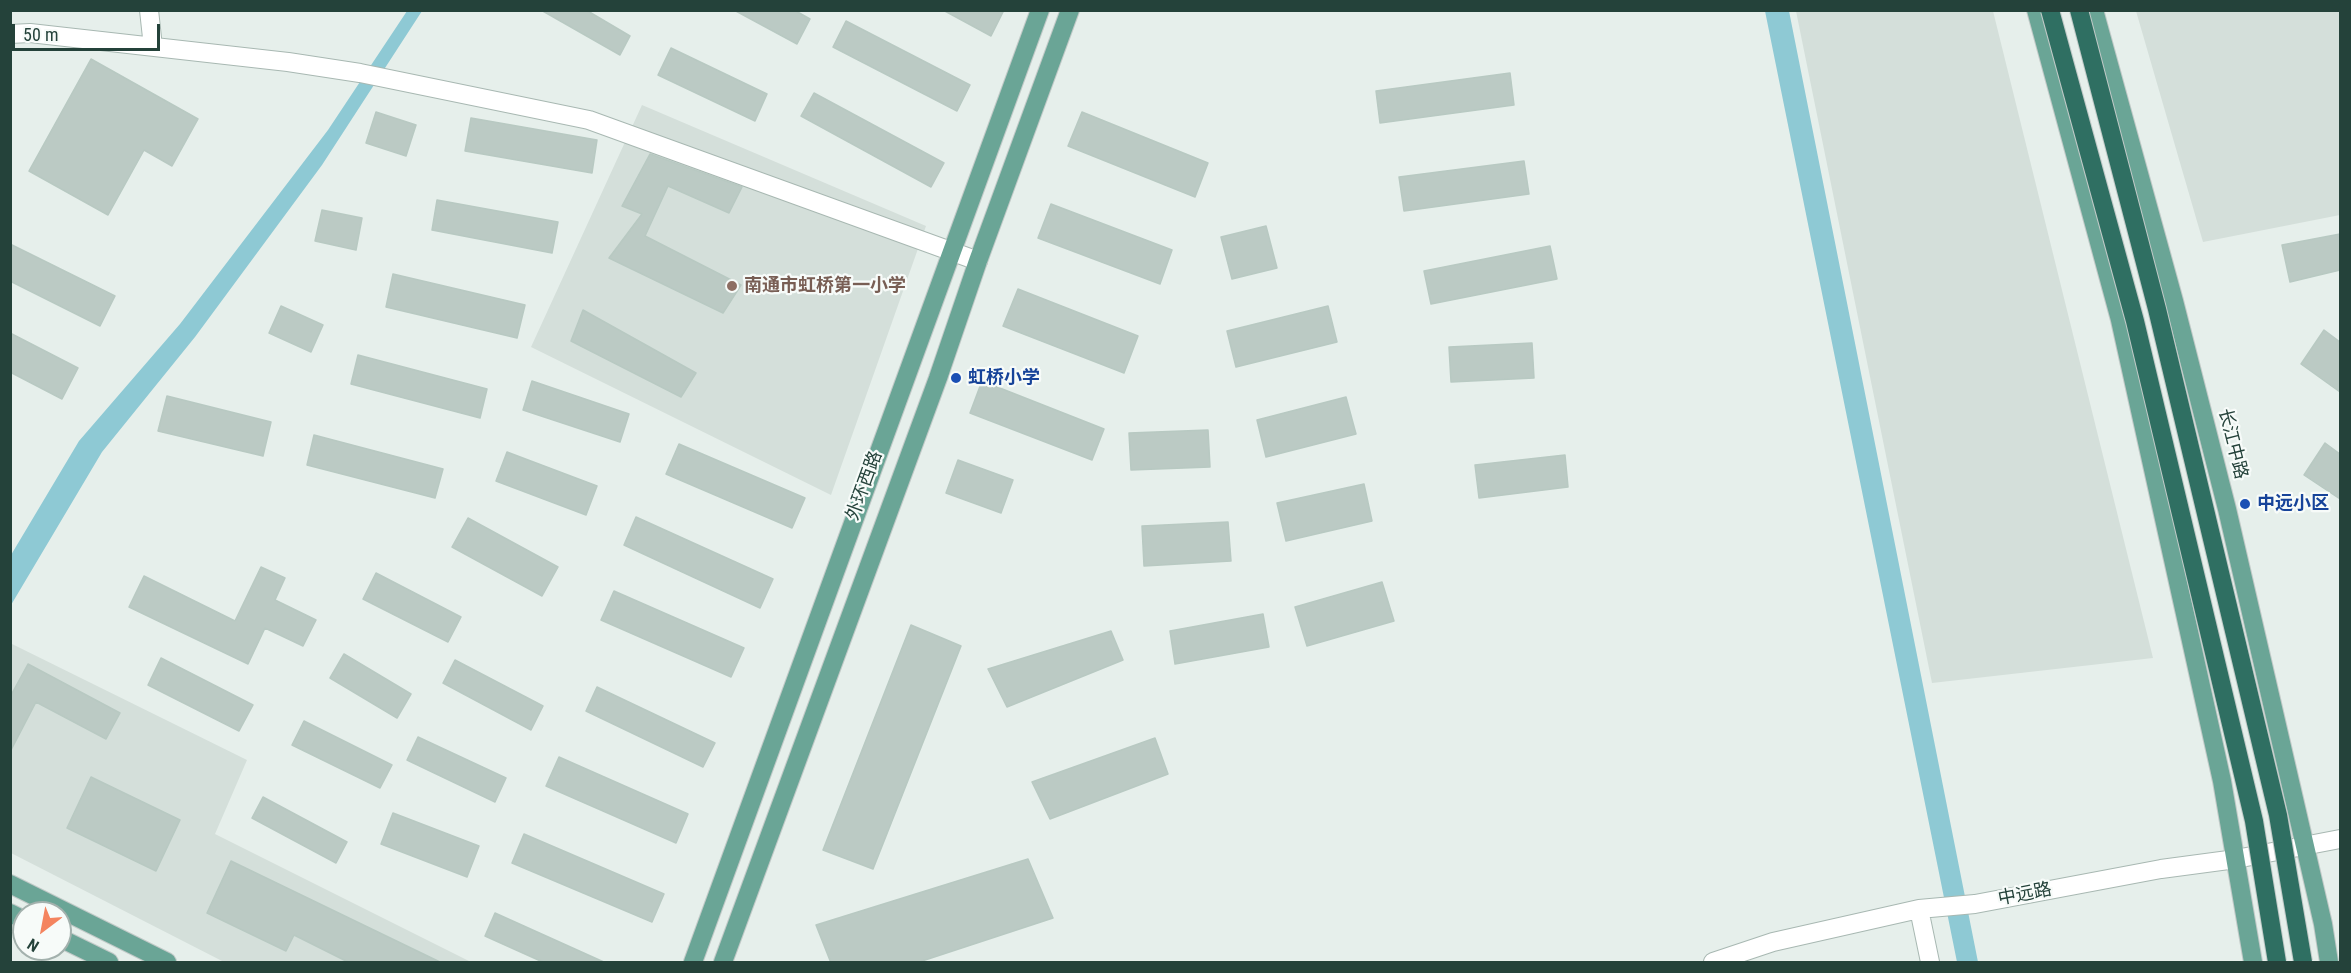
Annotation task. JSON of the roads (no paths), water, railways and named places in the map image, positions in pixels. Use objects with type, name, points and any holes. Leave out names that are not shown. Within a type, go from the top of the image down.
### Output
[{"type":"highway","points":[[2050,10],[2146,367],[2254,821],[2277,963]]},
{"type":"highway","points":[[2079,10],[2157,309],[2273,792],[2303,963]]},
{"type":"main road","name":"外环西路","points":[[693,963],[1040,10]]},
{"type":"main road","name":"外环西路","points":[[723,963],[934,389],[978,261],[1070,10]]},
{"type":"main road","points":[[2036,10],[2120,320],[2236,859],[2253,963]]},
{"type":"main road","name":"长江中路","points":[[2094,10],[2227,509],[2305,845],[2329,963]]},
{"type":"main road","points":[[10,884],[167,963]]},
{"type":"main road","points":[[72,944],[109,963]]},
{"type":"street","points":[[149,10],[153,46]]},
{"type":"street","points":[[10,34],[30,33],[153,46],[360,74],[589,120],[978,261]]},
{"type":"street","name":"中远路","points":[[1713,963],[1773,942],[1928,909],[1975,904],[2161,869],[2236,859],[2340,839]]},
{"type":"street","points":[[1928,909],[1930,963]]},
{"type":"water","points":[[407,11],[422,11],[322,165],[195,337],[102,452],[11,605],[11,555],[79,441],[180,324],[328,130]]},
{"type":"water","points":[[1765,11],[1789,11],[1978,962],[1957,962]]},
{"type":"place","name":"南通市虹桥第一小学","points":[[732,286]]},
{"type":"place","name":"虹桥小学","points":[[956,378]]},
{"type":"place","name":"中远小区","points":[[2245,504]]}]
